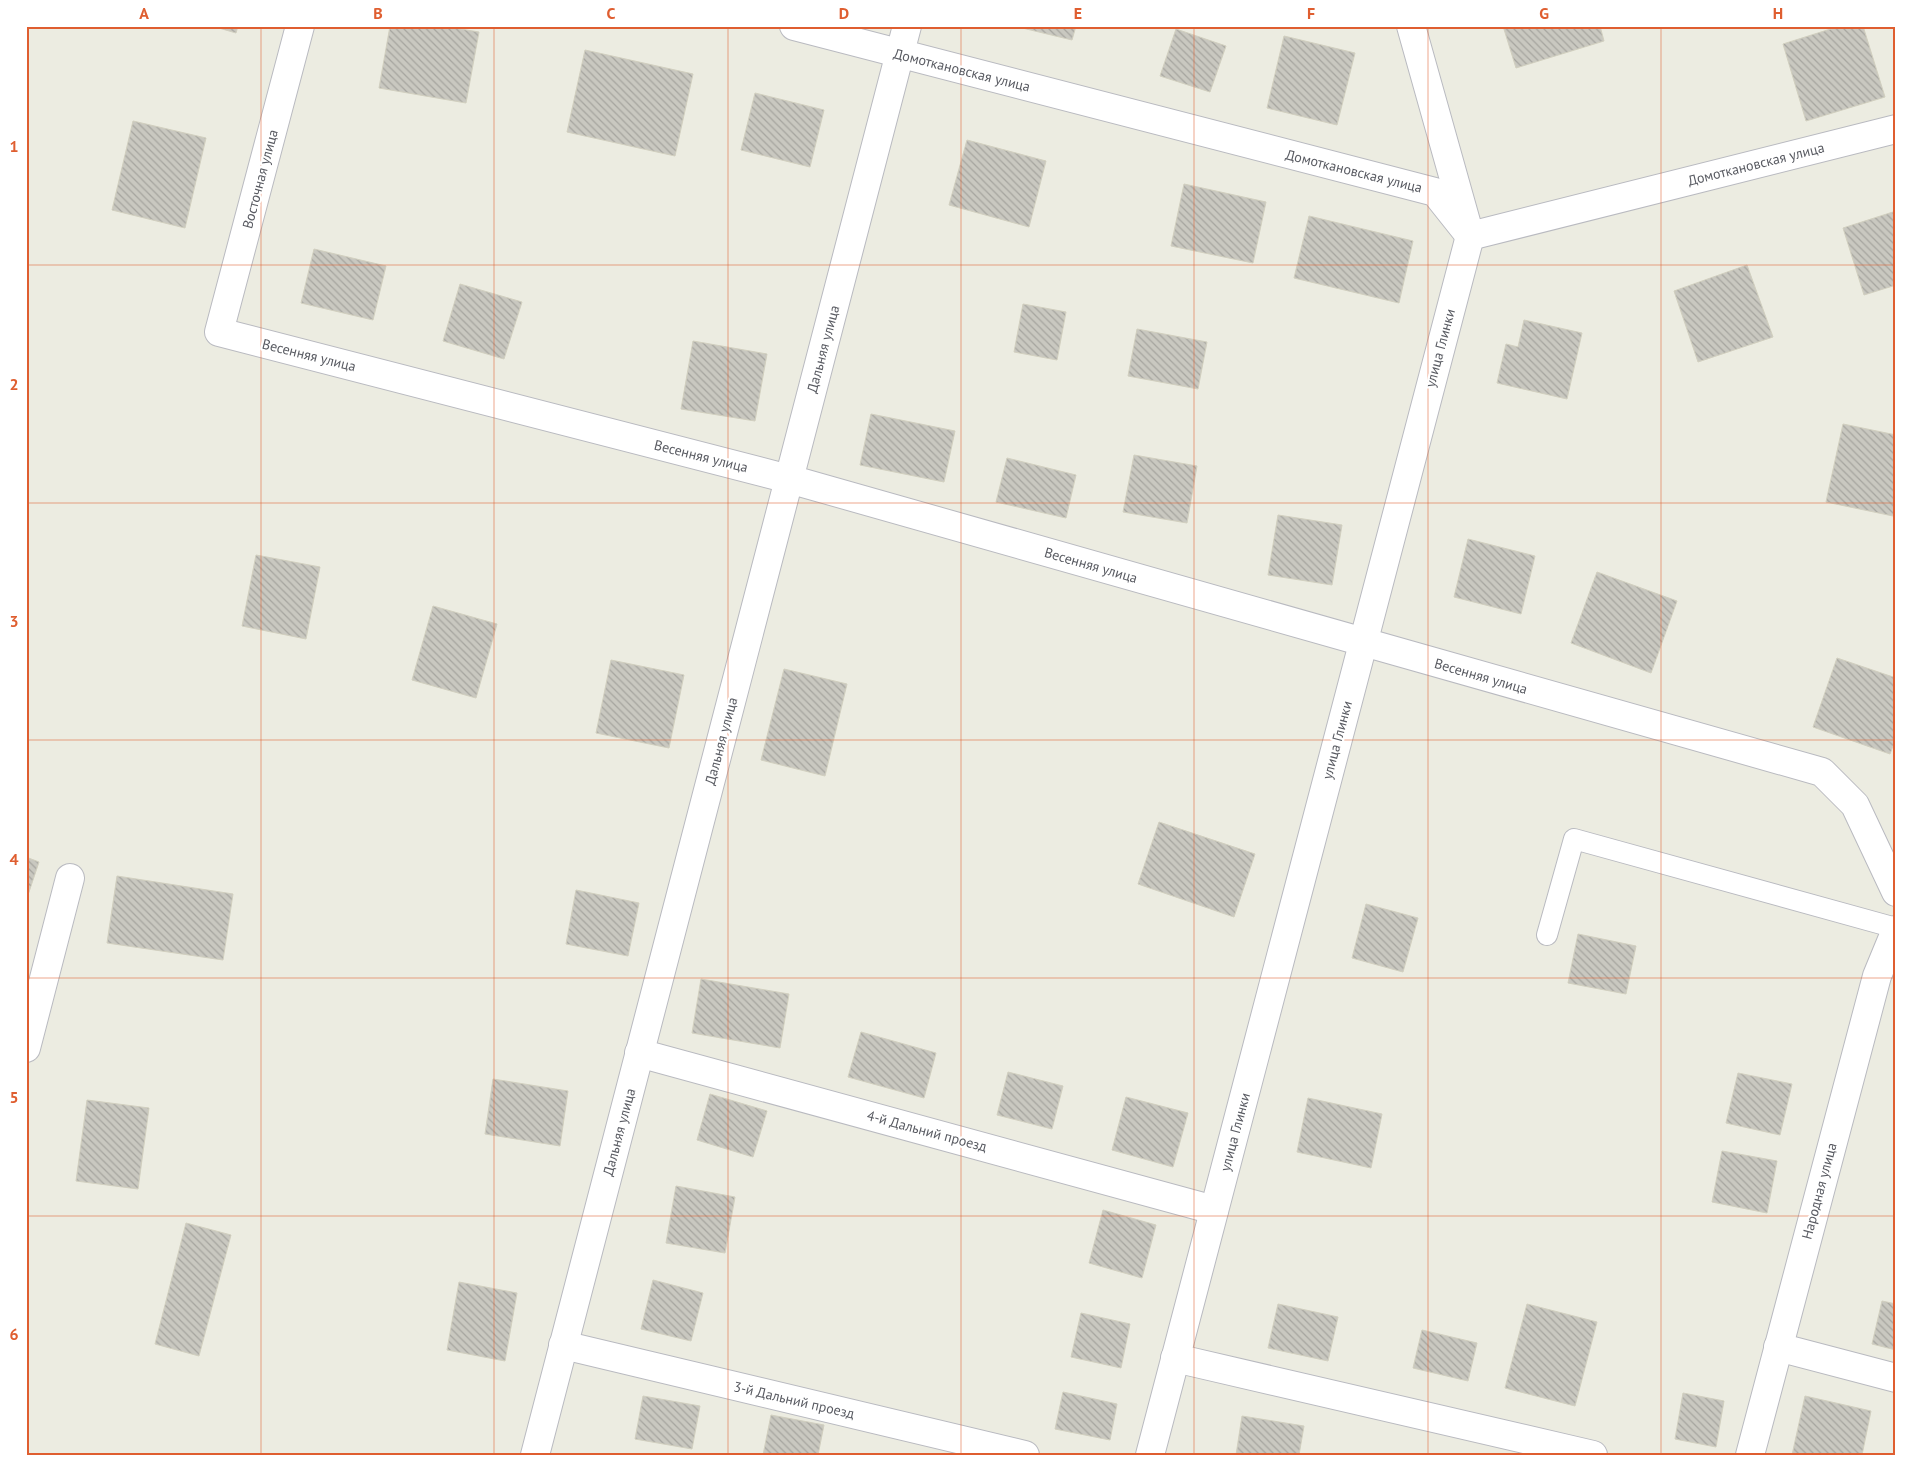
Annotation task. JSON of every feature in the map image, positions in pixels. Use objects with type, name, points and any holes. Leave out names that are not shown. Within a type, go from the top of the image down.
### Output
[{"type":"street","name":"Восточная улица","points":[[219,332],[300,26]]},
{"type":"street","name":"Домоткановская улица","points":[[794,26],[1435,192],[1470,236],[1896,129]]},
{"type":"street","name":"Дальняя улица","points":[[535,1455],[906,26]]},
{"type":"street","points":[[1411,26],[1470,236]]},
{"type":"street","name":"улица Глинки","points":[[1150,1455],[1470,236]]},
{"type":"street","name":"Весенняя улица","points":[[219,332],[789,479],[1822,772],[1855,805],[1896,892]]},
{"type":"street","points":[[26,1048],[70,878]]},
{"type":"street","name":"Народная улица","points":[[1750,1455],[1877,976],[1896,929]]},
{"type":"street","name":"4-й Дальний проезд","points":[[640,1052],[1214,1210]]},
{"type":"street","name":"3-й Дальний проезд","points":[[563,1345],[1026,1455]]},
{"type":"street","points":[[1778,1347],[1896,1378]]},
{"type":"street","points":[[1175,1358],[1593,1455]]},
{"type":"lane","points":[[1547,935],[1574,839],[1896,929]]},
{"type":"building","points":[[212,26],[238,26],[236,33]]},
{"type":"building","points":[[390,26],[442,26],[479,32],[466,103],[379,88]]},
{"type":"building","points":[[1014,26],[1076,26],[1072,40]]},
{"type":"building","points":[[1503,26],[1600,26],[1604,41],[1516,68]]},
{"type":"building","points":[[1840,26],[1863,26],[1885,97],[1806,121],[1783,44]]},
{"type":"building","points":[[1176,29],[1226,46],[1210,92],[1160,76]]},
{"type":"building","points":[[1284,36],[1355,53],[1337,125],[1267,108]]},
{"type":"building","points":[[585,50],[693,74],[675,156],[567,132]]},
{"type":"building","points":[[755,93],[824,110],[810,167],[741,150]]},
{"type":"building","points":[[133,121],[206,138],[185,228],[112,210]]},
{"type":"building","points":[[967,140],[1046,161],[1029,227],[949,205]]},
{"type":"building","points":[[1184,184],[1266,202],[1253,263],[1171,246]]},
{"type":"building","points":[[1896,211],[1896,285],[1864,295],[1843,228]]},
{"type":"building","points":[[1309,216],[1413,241],[1399,303],[1294,278]]},
{"type":"building","points":[[314,249],[386,266],[373,320],[301,303]]},
{"type":"building","points":[[1747,265],[1773,337],[1698,362],[1674,291]]},
{"type":"building","points":[[460,284],[522,302],[504,359],[443,341]]},
{"type":"building","points":[[1023,304],[1066,312],[1057,360],[1014,352]]},
{"type":"building","points":[[1524,320],[1582,333],[1567,399],[1497,383],[1506,344],[1518,347]]},
{"type":"building","points":[[1137,329],[1207,342],[1198,389],[1128,376]]},
{"type":"building","points":[[693,341],[767,354],[755,421],[681,409]]},
{"type":"building","points":[[871,414],[955,431],[944,482],[860,465]]},
{"type":"building","points":[[1843,424],[1896,435],[1896,502],[1893,516],[1826,502]]},
{"type":"building","points":[[1134,455],[1197,466],[1187,523],[1123,512]]},
{"type":"building","points":[[1007,458],[1076,475],[1066,518],[996,502]]},
{"type":"building","points":[[1278,515],[1342,525],[1332,585],[1268,575]]},
{"type":"building","points":[[1468,539],[1535,556],[1521,614],[1454,597]]},
{"type":"building","points":[[256,555],[320,567],[306,639],[242,626]]},
{"type":"building","points":[[1597,572],[1677,601],[1651,673],[1571,643]]},
{"type":"building","points":[[433,606],[497,624],[476,698],[412,680]]},
{"type":"building","points":[[1837,658],[1896,678],[1896,738],[1890,754],[1813,727]]},
{"type":"building","points":[[611,660],[684,675],[669,748],[596,733]]},
{"type":"building","points":[[784,669],[847,684],[825,776],[761,760]]},
{"type":"building","points":[[1159,822],[1255,854],[1234,917],[1138,884]]},
{"type":"building","points":[[26,857],[39,862],[26,901]]},
{"type":"building","points":[[117,876],[233,894],[223,960],[107,943]]},
{"type":"building","points":[[576,890],[639,903],[628,956],[566,944]]},
{"type":"building","points":[[1366,904],[1418,918],[1403,972],[1352,958]]},
{"type":"building","points":[[1578,934],[1636,946],[1626,994],[1568,983]]},
{"type":"building","points":[[701,979],[789,994],[780,1048],[692,1033]]},
{"type":"building","points":[[861,1032],[936,1053],[924,1098],[848,1077]]},
{"type":"building","points":[[1008,1072],[1063,1086],[1052,1129],[997,1115]]},
{"type":"building","points":[[1738,1073],[1792,1084],[1780,1135],[1726,1123]]},
{"type":"building","points":[[493,1079],[568,1091],[560,1146],[485,1134]]},
{"type":"building","points":[[710,1094],[767,1111],[753,1157],[697,1140]]},
{"type":"building","points":[[1126,1097],[1188,1113],[1173,1167],[1112,1150]]},
{"type":"building","points":[[1308,1098],[1382,1114],[1371,1168],[1297,1152]]},
{"type":"building","points":[[87,1100],[149,1108],[138,1189],[76,1181]]},
{"type":"building","points":[[1722,1151],[1777,1161],[1767,1213],[1712,1202]]},
{"type":"building","points":[[676,1186],[735,1197],[725,1253],[666,1243]]},
{"type":"building","points":[[1103,1210],[1156,1225],[1142,1278],[1089,1263]]},
{"type":"building","points":[[186,1223],[231,1235],[199,1356],[155,1344]]},
{"type":"building","points":[[653,1280],[703,1293],[691,1341],[641,1329]]},
{"type":"building","points":[[459,1282],[517,1293],[505,1361],[447,1350]]},
{"type":"building","points":[[1882,1301],[1896,1304],[1896,1350],[1872,1344]]},
{"type":"building","points":[[1278,1304],[1338,1317],[1328,1361],[1268,1348]]},
{"type":"building","points":[[1527,1304],[1597,1322],[1575,1406],[1505,1388]]},
{"type":"building","points":[[1081,1313],[1130,1324],[1121,1368],[1071,1357]]},
{"type":"building","points":[[1422,1330],[1477,1343],[1468,1381],[1413,1368]]},
{"type":"building","points":[[1063,1392],[1117,1404],[1110,1440],[1055,1429]]},
{"type":"building","points":[[1683,1393],[1724,1401],[1716,1447],[1675,1439]]},
{"type":"building","points":[[643,1396],[700,1406],[692,1449],[635,1439]]},
{"type":"building","points":[[1805,1396],[1871,1411],[1862,1455],[1792,1455]]},
{"type":"building","points":[[771,1415],[824,1425],[818,1455],[763,1455]]},
{"type":"building","points":[[1242,1416],[1304,1426],[1299,1455],[1236,1455]]}]
